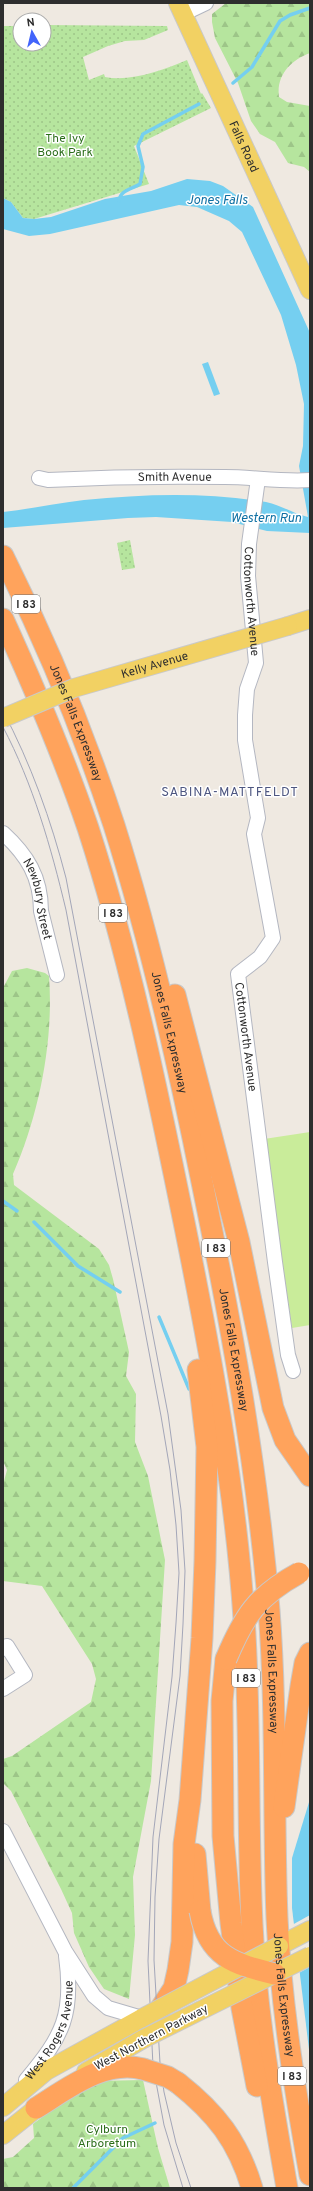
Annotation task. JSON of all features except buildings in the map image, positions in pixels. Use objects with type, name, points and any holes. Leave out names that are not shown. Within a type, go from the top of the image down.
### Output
[{"type":"highway","name":"Jones Falls Expressway","points":[[3,556],[49,652],[115,829],[144,927],[179,1073],[228,1309],[244,1400],[261,1517],[269,1615],[278,1921],[292,2074],[310,2174]]},
{"type":"highway","name":"Jones Falls Expressway","points":[[3,619],[49,724],[90,835],[119,935],[174,1172],[217,1397],[235,1520],[244,1618],[250,1864],[256,1976],[268,2080],[286,2188]]},
{"type":"highway","points":[[98,780],[130,850],[158,926],[239,1242],[277,1422],[287,1444],[310,1476]]},
{"type":"highway","points":[[161,2008],[174,1988],[191,1911],[190,1800],[205,1569],[207,1447],[174,1172]]},
{"type":"highway","points":[[286,2188],[256,2083],[242,2008],[231,1923],[223,1836],[222,1701],[226,1659],[240,1625],[254,1606],[275,1586],[299,1573],[310,1569]]},
{"type":"highway","points":[[276,1863],[301,1686],[305,1663],[310,1653]]},
{"type":"highway","points":[[191,1911],[213,1945],[223,1956],[242,1966],[275,1974]]},
{"type":"highway","points":[[36,2108],[92,2075],[126,2067],[141,2068],[168,2077],[178,2083],[211,2112],[227,2131],[246,2166],[252,2188]]},
{"type":"main road","name":"Falls Road","points":[[180,8],[310,290]]},
{"type":"main road","name":"Kelly Avenue","points":[[3,718],[74,688],[310,619]]},
{"type":"main road","name":"West Northern Parkway","points":[[6,2104],[46,2070],[310,1930]]},
{"type":"main road","name":"West Northern Parkway","points":[[3,2135],[78,2077],[143,2038],[310,1956]]},
{"type":"street","points":[[180,8],[206,3]]},
{"type":"street","name":"Smith Avenue","points":[[39,478],[48,480],[117,477],[225,477],[281,481],[310,480]]},
{"type":"street","name":"Cottonworth Avenue","points":[[258,479],[249,544],[248,576],[256,663],[247,689],[245,740],[258,818],[254,834],[274,938],[260,958],[238,974],[288,1356],[293,1371]]},
{"type":"street","name":"Newbury Street","points":[[3,832],[27,858],[34,871],[41,900],[41,911],[57,975]]},
{"type":"street","points":[[3,1649],[7,1646],[26,1675],[3,1689]]},
{"type":"street","name":"West Rogers Avenue","points":[[3,1831],[65,1952],[90,1991],[103,2004],[117,2012],[142,2018]]},
{"type":"street","name":"West Rogers Avenue","points":[[6,2104],[36,2069],[66,2019],[70,1992],[65,1952]]},
{"type":"green space","points":[[226,3],[310,3],[310,53],[291,64],[286,69],[280,82],[279,97],[287,102],[310,106],[310,172],[304,167],[288,163],[275,142],[260,134],[251,121],[238,83],[215,38],[212,14]]},
{"type":"green space","name":"The Ivy Book Park","points":[[52,25],[167,26],[168,30],[144,40],[125,41],[108,46],[83,57],[89,80],[104,74],[105,77],[125,78],[147,74],[168,68],[187,60],[201,94],[202,93],[211,108],[134,146],[149,184],[34,219],[23,218],[11,202],[3,198],[3,26],[12,26],[12,52],[52,52]]},
{"type":"green space","points":[[130,540],[135,568],[122,570],[117,543]]},
{"type":"green space","points":[[27,968],[45,973],[49,976],[49,1026],[43,1077],[30,1127],[13,1174],[14,1185],[99,1249],[109,1265],[129,1352],[126,1376],[136,1394],[135,1442],[148,1476],[165,1560],[151,1781],[133,1877],[135,1935],[129,1999],[104,1989],[89,1967],[74,1933],[72,1913],[61,1889],[11,1791],[3,1783],[3,1759],[12,1756],[91,1702],[96,1679],[92,1664],[42,1586],[3,1581],[3,1485],[7,1470],[3,1461],[3,988],[12,971]]},
{"type":"green space","points":[[310,1132],[310,1325],[292,1328],[264,1139]]},
{"type":"green space","name":"Cylburn Arboretum","points":[[143,2080],[158,2148],[170,2188],[3,2188],[3,2159],[13,2157],[34,2138],[33,2124],[80,2089],[97,2081]]},
{"type":"water","points":[[187,179],[210,181],[223,186],[253,207],[310,333],[310,533],[267,531],[232,522],[156,517],[3,528],[3,512],[84,500],[152,495],[198,495],[266,502],[308,517],[299,466],[303,446],[304,404],[296,365],[281,315],[242,232],[229,221],[197,207],[179,205],[50,234],[29,236],[3,229],[3,198],[11,202],[23,218],[34,219],[51,217],[105,199],[151,191]]},
{"type":"water","points":[[208,362],[220,394],[214,396],[202,364]]},
{"type":"water","points":[[310,1799],[310,2058],[292,1908],[292,1858]]},
{"type":"pier","points":[[310,1915],[310,1967],[297,1974],[292,1925]]},
{"type":"waterway","points":[[233,83],[252,67],[280,21],[290,15],[310,8]]},
{"type":"waterway","points":[[119,201],[124,192],[140,184],[143,167],[138,146],[143,134],[199,104]]},
{"type":"waterway","points":[[3,1201],[17,1211]]},
{"type":"waterway","points":[[34,1222],[78,1266],[120,1292]]},
{"type":"waterway","points":[[159,1317],[189,1389]]},
{"type":"waterway","points":[[73,2188],[123,2138],[155,2123]]},
{"type":"tram line","points":[[3,711],[23,751],[47,814],[66,878],[168,1414],[181,1510],[185,1571],[180,1676],[159,1839],[155,1897],[154,1960],[160,2063],[164,2092],[176,2143],[191,2188]]},
{"type":"tram line","points":[[3,727],[14,749],[40,816],[66,910],[170,1470],[179,1573],[172,1677],[153,1837],[148,1961],[153,2066],[164,2125],[183,2188]]},
{"type":"district","name":"SABINA-MATTFELDT","points":[[230,791]]},
{"type":"water label","name":"Jones Falls","points":[[217,199]]},
{"type":"water label","name":"Western Run","points":[[266,517]]}]
